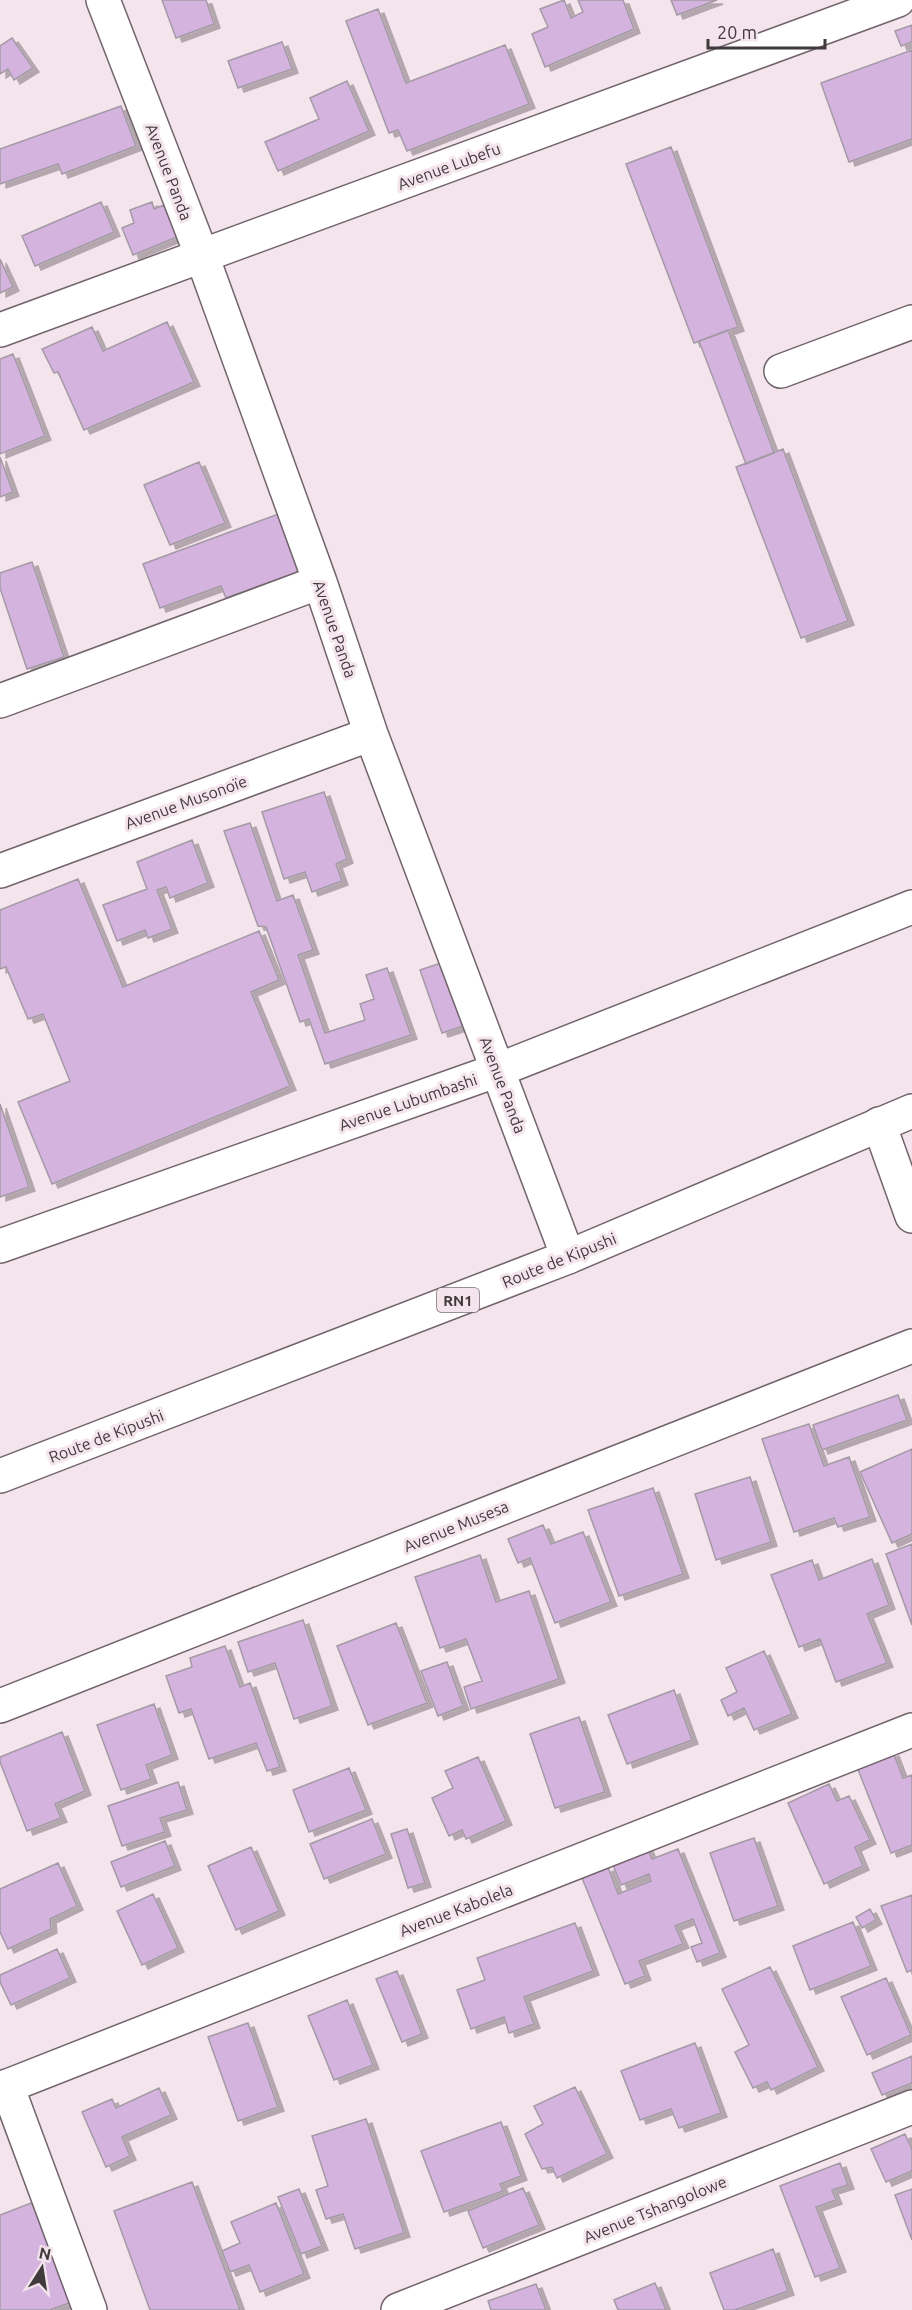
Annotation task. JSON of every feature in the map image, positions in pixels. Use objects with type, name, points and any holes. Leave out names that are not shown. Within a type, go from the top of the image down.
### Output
[{"type":"main road","name":"Avenue Panda","points":[[103,0],[202,256],[320,582],[371,734],[568,1257]]},
{"type":"main road","name":"Avenue Lubefu","points":[[0,330],[202,256],[850,9],[898,0]]},
{"type":"main road","points":[[781,371],[912,322]]},
{"type":"main road","points":[[0,701],[320,582]]},
{"type":"main road","name":"Avenue Musonoïe","points":[[0,871],[371,734]]},
{"type":"main road","name":"Avenue Lubumbashi","points":[[0,1246],[498,1070],[912,907]]},
{"type":"main road","name":"Route de Kipushi","points":[[0,1476],[568,1257],[912,1111]]},
{"type":"main road","points":[[879,1124],[912,1216]]},
{"type":"main road","name":"Avenue Musesa","points":[[0,1706],[912,1346]]},
{"type":"main road","name":"Avenue Kabolela","points":[[4,2088],[912,1730]]},
{"type":"main road","points":[[4,2088],[90,2310]]},
{"type":"main road","name":"Avenue Tshangolowe","points":[[398,2310],[912,2107]]},
{"type":"building","points":[[162,0],[206,0],[214,24],[176,38]]},
{"type":"building","points":[[564,0],[571,18],[583,12],[578,0],[623,0],[634,29],[545,67],[532,34],[548,27],[540,9]]},
{"type":"building","points":[[671,0],[717,0],[677,15]]},
{"type":"building","points":[[378,9],[406,83],[505,45],[529,104],[407,151],[398,130],[389,133],[346,21]]},
{"type":"building","points":[[912,25],[912,42],[901,46],[895,31]]},
{"type":"building","points":[[12,38],[33,68],[14,80],[8,69],[0,74],[0,46]]},
{"type":"building","points":[[282,42],[292,69],[238,88],[228,61]]},
{"type":"building","points":[[912,50],[912,139],[849,162],[821,83]]},
{"type":"building","points":[[347,81],[369,131],[278,171],[265,142],[319,119],[310,98]]},
{"type":"building","points":[[121,106],[136,146],[62,174],[58,164],[0,184],[0,149]]},
{"type":"building","points":[[671,147],[738,327],[694,343],[626,164]]},
{"type":"building","points":[[101,202],[114,232],[35,266],[22,236]]},
{"type":"building","points":[[152,202],[154,209],[164,205],[177,237],[133,255],[122,228],[134,223],[130,210]]},
{"type":"building","points":[[0,259],[13,287],[0,293]]},
{"type":"building","points":[[167,322],[194,382],[84,430],[58,372],[54,373],[42,349],[92,327],[103,351]]},
{"type":"building","points":[[728,330],[774,453],[746,464],[699,341]]},
{"type":"building","points":[[13,354],[45,436],[0,454],[0,359]]},
{"type":"building","points":[[783,449],[848,621],[801,638],[736,467]]},
{"type":"building","points":[[0,457],[13,492],[0,497]]},
{"type":"building","points":[[199,462],[225,523],[170,545],[144,485]]},
{"type":"building","points":[[284,512],[305,569],[226,598],[221,586],[160,608],[143,564]]},
{"type":"building","points":[[32,562],[64,657],[27,669],[0,588],[0,573]]},
{"type":"building","points":[[324,792],[347,859],[336,864],[342,881],[312,892],[305,872],[284,879],[262,812]]},
{"type":"building","points":[[250,823],[277,901],[293,895],[313,950],[298,955],[325,1033],[365,1020],[360,1004],[374,999],[366,975],[387,968],[411,1035],[325,1064],[309,1019],[300,1022],[266,927],[258,926],[224,831]]},
{"type":"building","points":[[192,840],[208,883],[170,898],[166,887],[157,890],[172,929],[148,938],[145,930],[117,941],[103,905],[147,889],[137,862]]},
{"type":"building","points":[[78,879],[123,987],[259,931],[279,980],[251,992],[290,1086],[52,1184],[18,1102],[70,1081],[43,1014],[28,1019],[6,967],[0,969],[0,910]]},
{"type":"building","points":[[447,961],[469,1024],[442,1033],[420,970]]},
{"type":"building","points":[[0,1104],[29,1187],[0,1197]]},
{"type":"building","points":[[898,1395],[907,1420],[822,1450],[813,1425]]},
{"type":"building","points":[[809,1424],[824,1466],[849,1457],[870,1517],[838,1527],[834,1518],[794,1532],[762,1439]]},
{"type":"building","points":[[912,1449],[912,1534],[892,1543],[860,1472]]},
{"type":"building","points":[[750,1477],[771,1542],[716,1560],[695,1494]]},
{"type":"building","points":[[653,1488],[683,1574],[619,1596],[588,1510]]},
{"type":"building","points":[[543,1525],[551,1544],[583,1532],[611,1602],[555,1623],[530,1558],[518,1563],[508,1539]]},
{"type":"building","points":[[912,1544],[912,1625],[886,1554]]},
{"type":"building","points":[[480,1555],[496,1602],[529,1591],[559,1679],[471,1709],[464,1687],[482,1681],[466,1639],[440,1648],[415,1577]]},
{"type":"building","points":[[872,1559],[889,1605],[867,1614],[887,1663],[836,1682],[820,1639],[799,1647],[771,1575],[812,1560],[819,1580]]},
{"type":"building","points":[[303,1620],[332,1706],[294,1719],[275,1663],[248,1672],[238,1642]]},
{"type":"building","points":[[396,1623],[427,1703],[368,1725],[337,1646]]},
{"type":"building","points":[[225,1646],[240,1687],[250,1683],[280,1767],[267,1771],[256,1743],[209,1759],[191,1709],[179,1713],[166,1676],[192,1667],[190,1658]]},
{"type":"building","points":[[764,1651],[792,1714],[754,1730],[744,1708],[728,1716],[721,1700],[737,1692],[726,1668]]},
{"type":"building","points":[[447,1662],[463,1706],[438,1716],[421,1671]]},
{"type":"building","points":[[674,1690],[692,1740],[627,1764],[608,1715]]},
{"type":"building","points":[[154,1704],[172,1755],[146,1765],[151,1779],[121,1790],[97,1725]]},
{"type":"building","points":[[579,1717],[605,1792],[555,1808],[530,1734]]},
{"type":"building","points":[[62,1732],[85,1791],[55,1804],[61,1818],[27,1831],[0,1757]]},
{"type":"building","points":[[893,1752],[903,1778],[912,1775],[912,1845],[891,1853],[857,1767]]},
{"type":"building","points":[[478,1757],[506,1821],[466,1839],[462,1830],[449,1836],[432,1798],[453,1788],[445,1771]]},
{"type":"building","points":[[349,1768],[366,1810],[309,1832],[293,1790]]},
{"type":"building","points":[[178,1782],[187,1810],[160,1818],[165,1832],[122,1846],[108,1806]]},
{"type":"building","points":[[829,1784],[837,1801],[849,1796],[870,1840],[855,1847],[863,1866],[824,1884],[788,1803]]},
{"type":"building","points":[[372,1819],[386,1854],[324,1879],[310,1844]]},
{"type":"building","points":[[407,1829],[425,1883],[408,1888],[391,1834]]},
{"type":"building","points":[[754,1838],[778,1906],[734,1921],[710,1853]]},
{"type":"building","points":[[165,1841],[175,1866],[121,1887],[111,1862]]},
{"type":"building","points":[[646,1845],[652,1859],[678,1849],[720,1953],[697,1962],[691,1947],[702,1943],[693,1919],[675,1926],[683,1944],[639,1961],[645,1976],[625,1984],[582,1878],[608,1867],[618,1894],[651,1881],[649,1874],[621,1885],[611,1860]]},
{"type":"building","points":[[251,1847],[279,1911],[236,1930],[208,1866]]},
{"type":"building","points":[[58,1863],[77,1906],[50,1919],[51,1929],[8,1949],[0,1932],[0,1889]]},
{"type":"building","points":[[153,1894],[178,1948],[142,1965],[117,1911]]},
{"type":"building","points":[[912,1895],[912,1970],[907,1972],[881,1906]]},
{"type":"building","points":[[870,1909],[876,1920],[862,1928],[856,1917]]},
{"type":"building","points":[[853,1922],[871,1966],[810,1990],[793,1946]]},
{"type":"building","points":[[575,1923],[593,1971],[524,1997],[534,2024],[509,2033],[504,2017],[471,2029],[457,1990],[485,1980],[477,1958]]},
{"type":"building","points":[[57,1949],[70,1978],[11,2005],[0,1982],[0,1975]]},
{"type":"building","points":[[770,1967],[818,2067],[771,2090],[767,2082],[753,2088],[735,2052],[749,2045],[722,1989]]},
{"type":"building","points":[[397,1971],[422,2034],[402,2042],[376,1979]]},
{"type":"building","points":[[886,1978],[911,2035],[867,2055],[841,1997]]},
{"type":"building","points":[[347,2000],[373,2065],[334,2080],[308,2016]]},
{"type":"building","points":[[248,2023],[278,2107],[238,2121],[208,2037]]},
{"type":"building","points":[[695,2043],[721,2113],[679,2128],[671,2109],[640,2120],[621,2071]]},
{"type":"building","points":[[912,2056],[912,2083],[882,2095],[872,2073]]},
{"type":"building","points":[[575,2087],[607,2154],[557,2178],[552,2167],[542,2169],[525,2134],[543,2124],[534,2106]]},
{"type":"building","points":[[159,2088],[171,2115],[122,2137],[130,2156],[106,2167],[82,2112],[112,2099],[116,2108]]},
{"type":"building","points":[[366,2119],[404,2233],[355,2249],[343,2214],[326,2219],[316,2190],[328,2186],[312,2136]]},
{"type":"building","points":[[501,2122],[521,2176],[500,2184],[503,2191],[444,2212],[421,2151]]},
{"type":"building","points":[[905,2134],[912,2149],[912,2171],[886,2182],[871,2149]]},
{"type":"building","points":[[840,2163],[848,2185],[832,2190],[836,2200],[816,2207],[840,2268],[815,2277],[780,2186]]},
{"type":"building","points":[[192,2182],[240,2310],[150,2310],[114,2211]]},
{"type":"building","points":[[523,2188],[539,2225],[483,2248],[468,2211]]},
{"type":"building","points":[[299,2189],[322,2246],[301,2254],[278,2197]]},
{"type":"building","points":[[912,2189],[912,2240],[895,2195]]},
{"type":"building","points":[[39,2200],[77,2300],[50,2310],[0,2310],[0,2215]]},
{"type":"building","points":[[276,2203],[304,2274],[260,2292],[249,2265],[230,2272],[222,2251],[240,2243],[231,2222]]},
{"type":"building","points":[[773,2249],[788,2291],[735,2310],[724,2310],[710,2273]]},
{"type":"building","points":[[655,2283],[666,2310],[618,2310],[614,2300]]},
{"type":"building","points":[[536,2284],[546,2310],[491,2310],[488,2301]]}]
